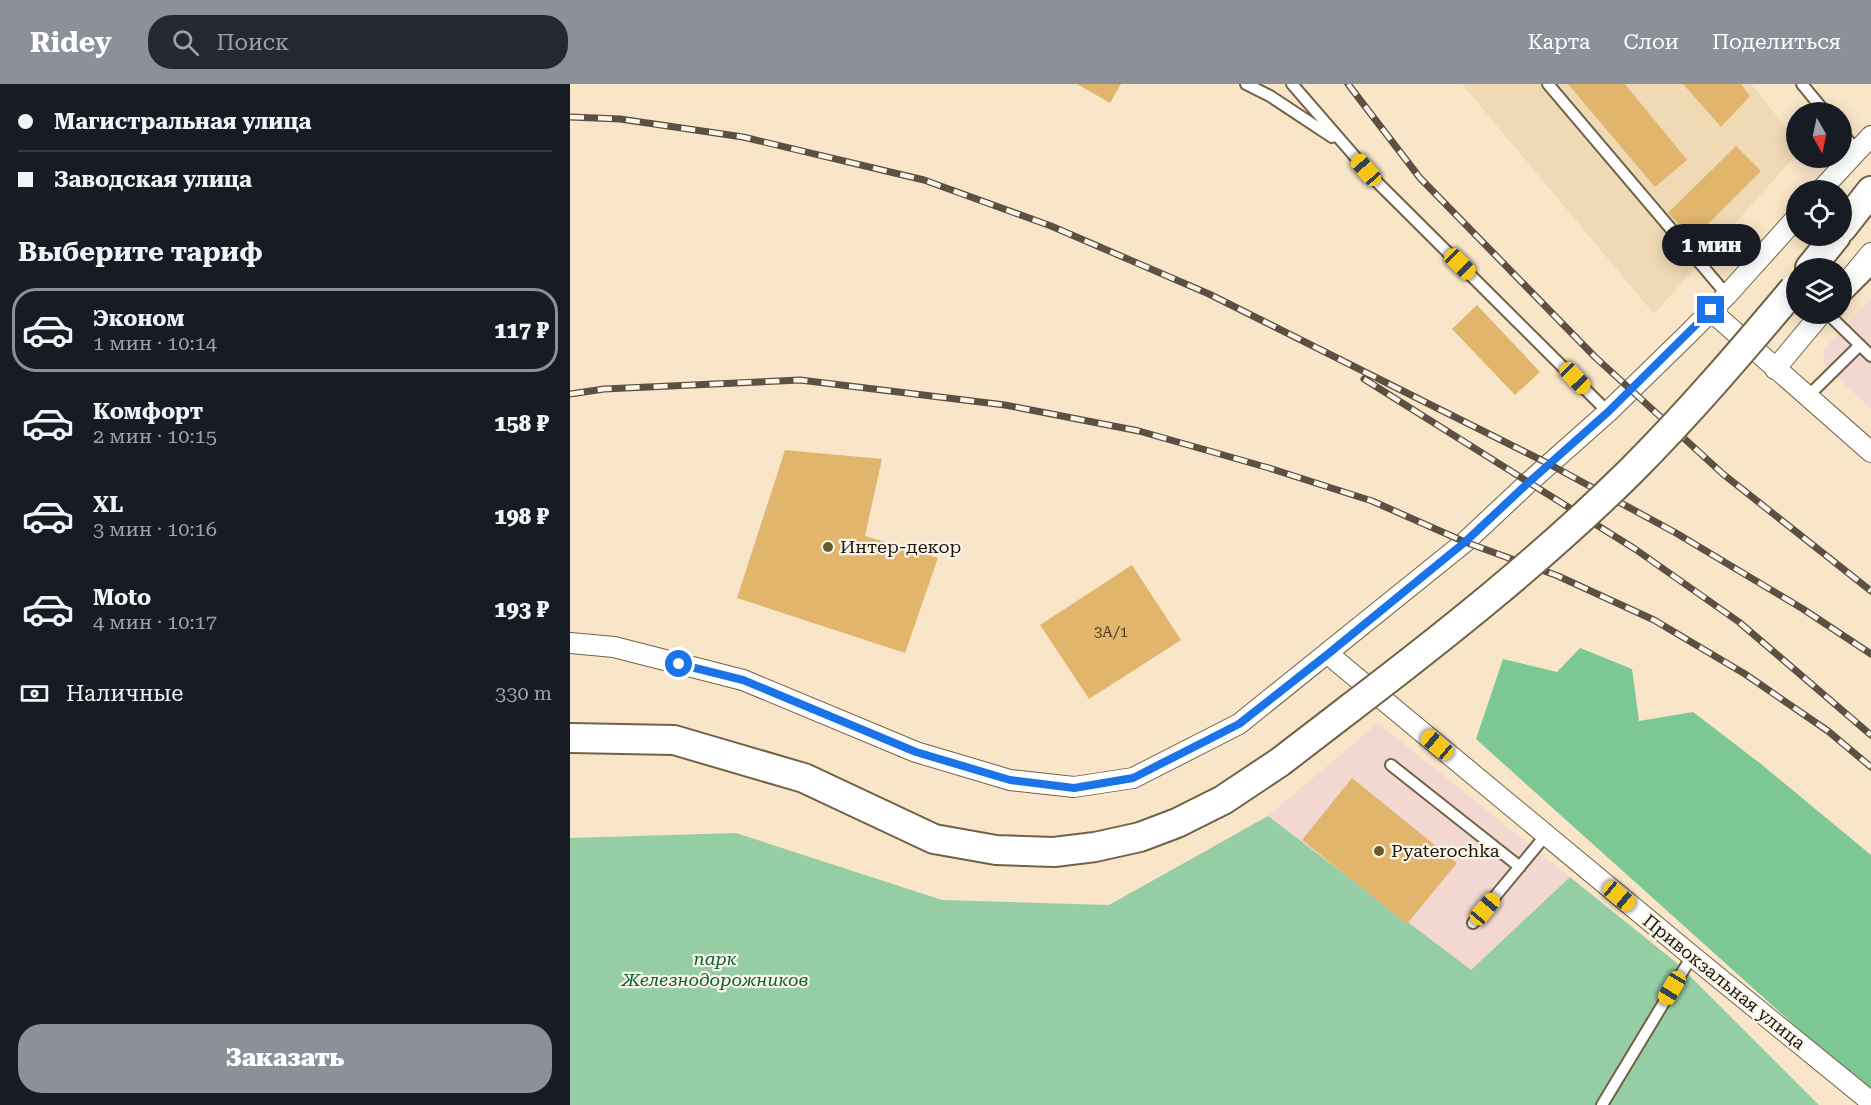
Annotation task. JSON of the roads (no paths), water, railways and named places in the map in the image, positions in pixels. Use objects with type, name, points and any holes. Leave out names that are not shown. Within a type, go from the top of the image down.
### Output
[{"type":"main road","points":[[1852,215],[1871,191]]},
{"type":"main road","points":[[1818,258],[1828,246]]},
{"type":"main road","points":[[570,738],[674,740],[804,778],[934,839],[996,850],[1054,852],[1095,847],[1140,837],[1177,824],[1223,800],[1280,762],[1424,652],[1561,537],[1630,472],[1704,394],[1786,297]]},
{"type":"street","points":[[1830,180],[1871,136]]},
{"type":"street","points":[[570,643],[614,647],[743,680],[916,752],[1010,780],[1074,788],[1133,778],[1239,724],[1465,542],[1608,412],[1727,295],[1786,229]]},
{"type":"street","points":[[1852,280],[1869,266]]},
{"type":"street","points":[[1711,310],[1871,452]]},
{"type":"street","points":[[1775,369],[1813,324]]},
{"type":"street","name":"Привокзальная улица","points":[[1328,654],[1871,1102]]},
{"type":"lane","points":[[1246,84],[1270,96],[1344,144]]},
{"type":"lane","points":[[1292,84],[1377,182],[1608,412]]},
{"type":"lane","points":[[1548,84],[1727,295]]},
{"type":"lane","points":[[1802,84],[1817,102]]},
{"type":"lane","points":[[1852,145],[1857,151]]},
{"type":"lane","points":[[1852,287],[1869,266]]},
{"type":"lane","points":[[1838,324],[1871,356]]},
{"type":"lane","points":[[1807,397],[1860,345]]},
{"type":"lane","points":[[1391,765],[1520,867]]},
{"type":"lane","points":[[1473,923],[1546,835]]},
{"type":"lane","points":[[1602,1105],[1692,956]]},
{"type":"railway","points":[[1348,84],[1420,178],[1595,357],[1723,474],[1871,591]]},
{"type":"railway","points":[[570,117],[620,119],[743,137],[924,180],[1051,226],[1209,294],[1549,464],[1676,533],[1803,609],[1871,654]]},
{"type":"railway","points":[[1364,379],[1635,549],[1739,622],[1871,735]]},
{"type":"railway","points":[[570,394],[604,389],[800,380],[1005,405],[1139,431],[1269,468],[1372,501],[1465,542],[1558,576],[1654,620],[1745,674],[1828,731],[1871,767]]},
{"type":"place","name":"Интер-декор","points":[[828,547]]},
{"type":"place","name":"Pyaterochka","points":[[1379,851]]},
{"type":"park label","name":"парк Железнодорожников","points":[[715,969]]}]
